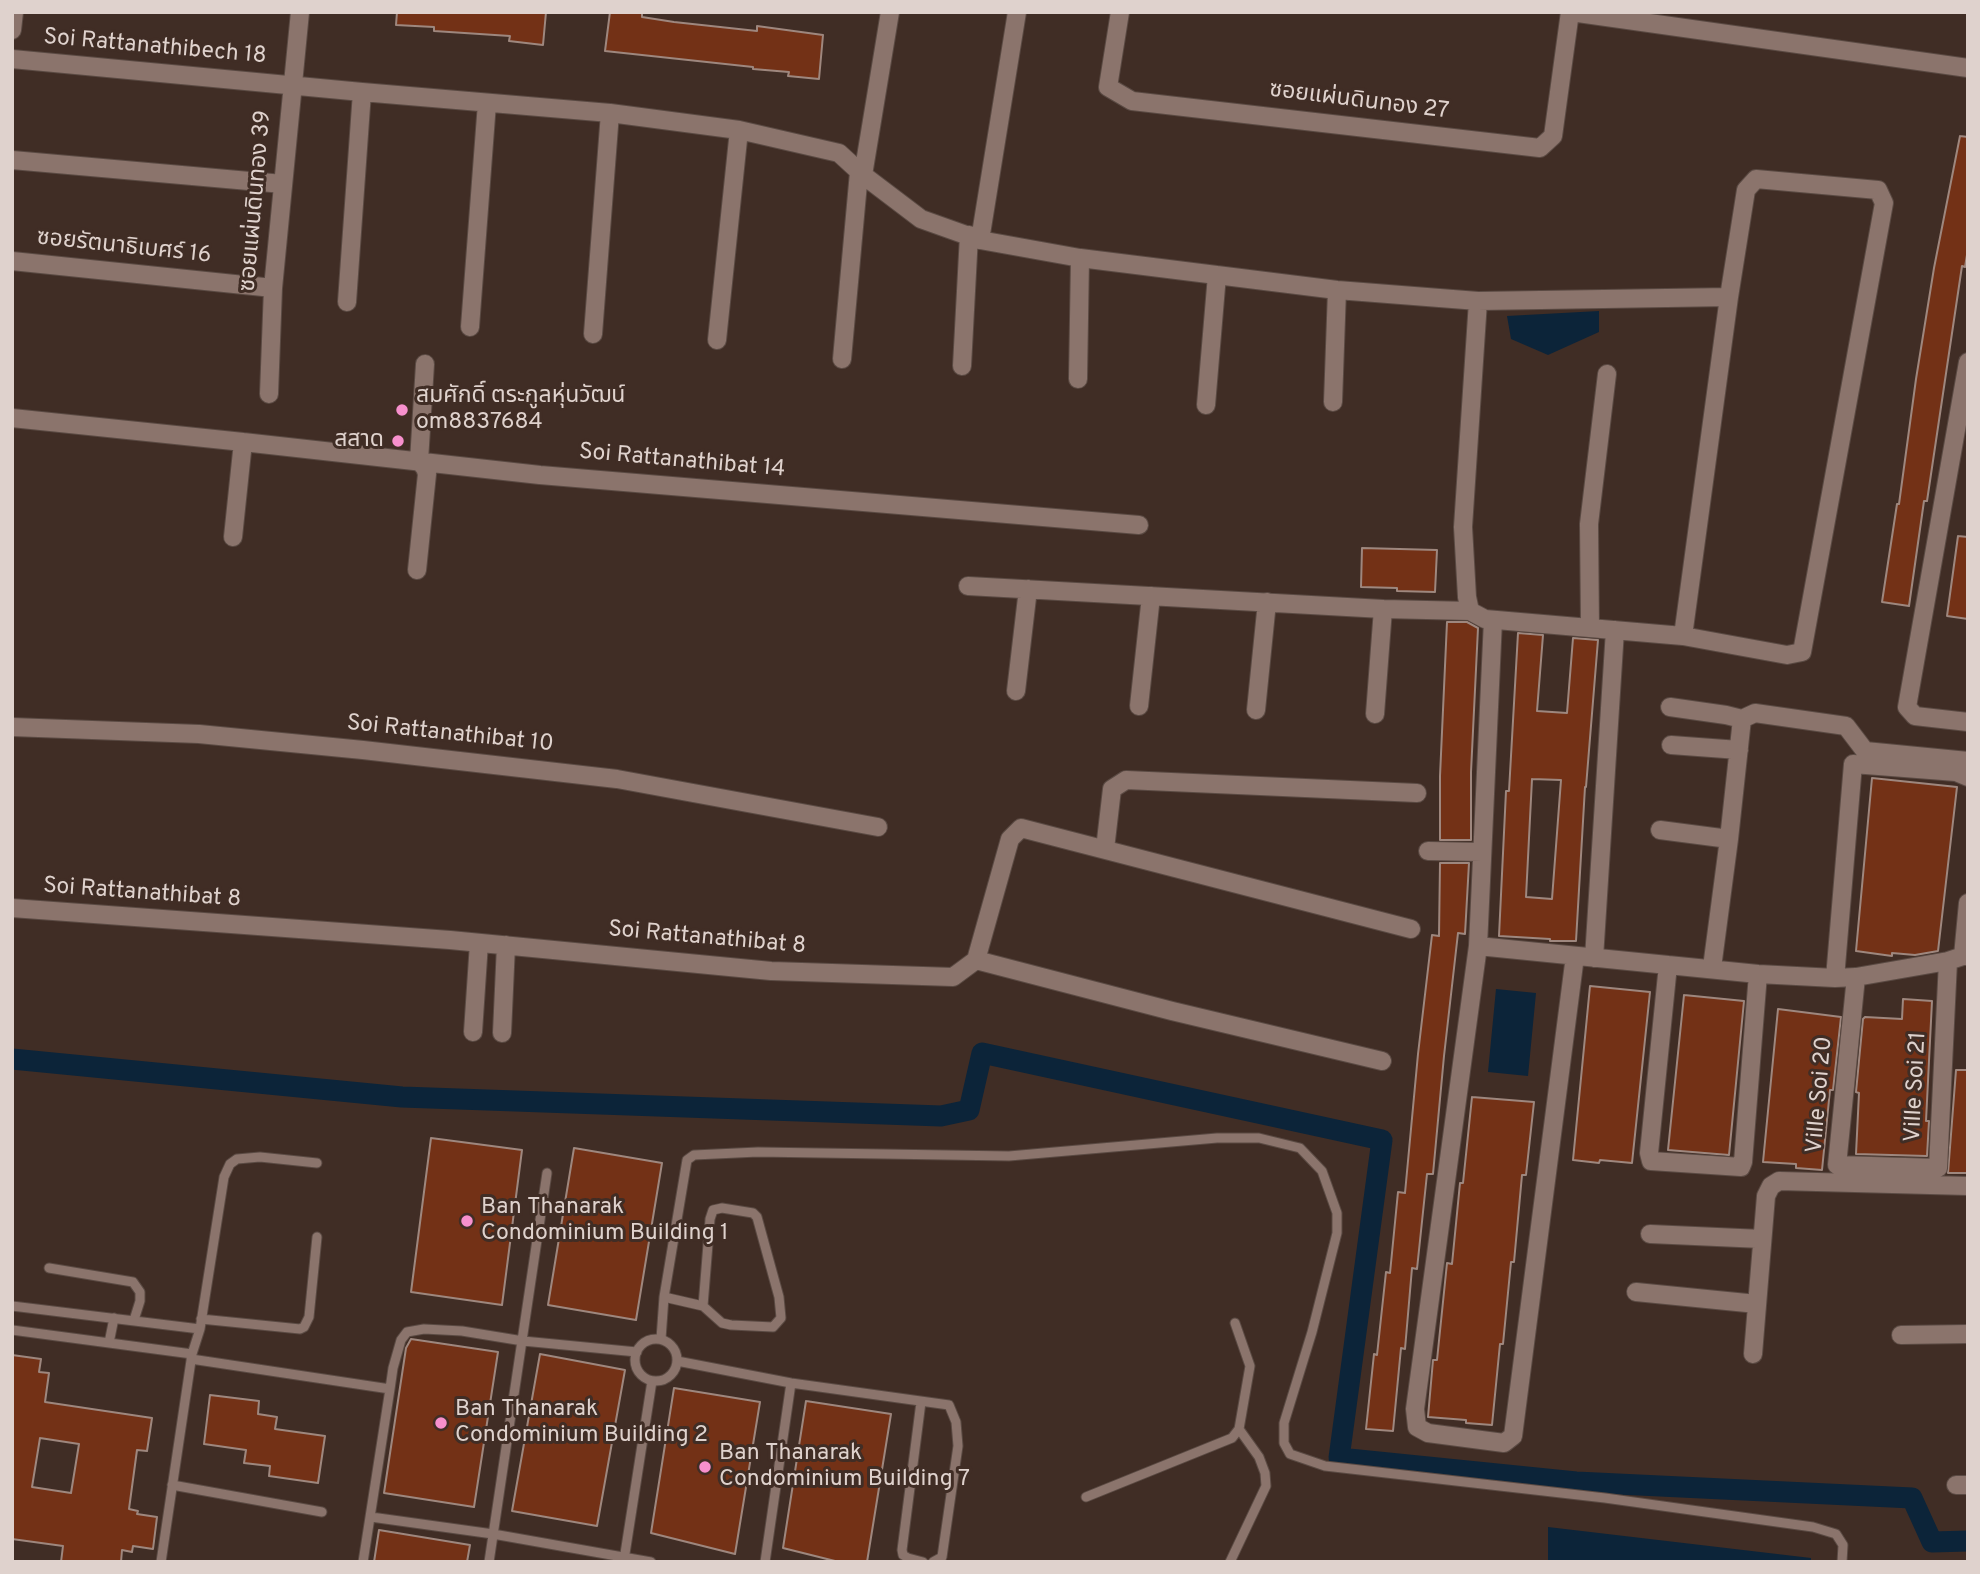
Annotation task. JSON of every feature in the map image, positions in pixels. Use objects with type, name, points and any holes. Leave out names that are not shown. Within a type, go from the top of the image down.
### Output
[{"type":"street","points":[[12,30],[14,12]]},
{"type":"street","name":"ซอยแผ่นดินทอง 39","points":[[269,394],[273,288],[300,12]]},
{"type":"street","points":[[842,359],[861,173],[890,12]]},
{"type":"street","points":[[962,366],[975,238],[1017,12]]},
{"type":"street","name":"ซอยแผ่นดินทอง 27","points":[[1120,12],[1108,87],[1132,101],[1540,148],[1553,136],[1571,12]]},
{"type":"street","points":[[1571,12],[1968,68]]},
{"type":"street","name":"Soi Rattanathibech 18","points":[[12,58],[610,113],[738,130],[839,153],[921,219],[975,238],[1080,258],[1337,290],[1478,301],[1729,297]]},
{"type":"street","points":[[347,302],[362,92]]},
{"type":"street","points":[[470,327],[487,103]]},
{"type":"street","points":[[593,334],[610,113]]},
{"type":"street","points":[[717,340],[738,130]]},
{"type":"street","points":[[12,160],[283,184]]},
{"type":"street","points":[[968,586],[1470,611],[1493,620],[1683,636],[1787,655],[1802,652],[1884,203],[1878,190],[1756,179],[1746,190],[1683,636]]},
{"type":"street","points":[[1078,379],[1080,258]]},
{"type":"street","name":"ซอยรัตนาธิเบศร์ 16","points":[[12,261],[273,288]]},
{"type":"street","points":[[1206,405],[1217,275]]},
{"type":"street","points":[[1333,402],[1337,290]]},
{"type":"street","points":[[1470,611],[1463,527],[1478,301]]},
{"type":"street","points":[[1968,362],[1907,707],[1915,716],[1968,722]]},
{"type":"street","points":[[417,570],[427,474],[419,461],[425,365]]},
{"type":"street","points":[[1590,628],[1589,524],[1607,374]]},
{"type":"street","name":"Soi Rattanathibat 14","points":[[12,418],[553,476],[1139,525]]},
{"type":"street","points":[[233,537],[243,442]]},
{"type":"street","points":[[1016,691],[1028,589]]},
{"type":"street","points":[[1139,706],[1151,596]]},
{"type":"street","points":[[1256,710],[1267,602]]},
{"type":"street","points":[[1375,714],[1383,608]]},
{"type":"street","points":[[1493,620],[1478,946],[1415,1409],[1417,1427],[1428,1433],[1504,1443],[1513,1436],[1575,956]]},
{"type":"street","points":[[1594,958],[1615,630]]},
{"type":"street","points":[[1670,707],[1742,719],[1755,712],[1846,726],[1865,751],[1968,761]]},
{"type":"street","points":[[1713,960],[1730,839],[1742,719]]},
{"type":"street","name":"Soi Rattanathibat 10","points":[[12,727],[199,734],[603,777],[878,827]]},
{"type":"street","points":[[1671,745],[1739,750]]},
{"type":"street","points":[[1835,978],[1853,764],[1956,772],[1968,777]]},
{"type":"street","points":[[1105,849],[1112,789],[1126,780],[1417,793]]},
{"type":"street","points":[[1382,1062],[976,960],[1010,838],[1021,828],[1411,929]]},
{"type":"street","points":[[1660,830],[1730,839]]},
{"type":"street","points":[[1428,851],[1482,852]]},
{"type":"street","points":[[1478,946],[1758,974],[1856,977],[1960,957],[1968,903]]},
{"type":"street","name":"Soi Rattanathibat 8","points":[[12,908],[506,945],[771,971],[953,977],[976,960]]},
{"type":"street","points":[[473,1032],[479,943]]},
{"type":"street","points":[[502,1033],[506,945]]},
{"type":"street","name":"Ville Soi 21","points":[[1890,1166],[1938,1168],[1960,957]]},
{"type":"street","points":[[1668,965],[1649,1153],[1651,1161],[1741,1167],[1758,974]]},
{"type":"street","name":"Ville Soi 20","points":[[1856,977],[1836,1165],[1890,1166]]},
{"type":"street","points":[[1753,1354],[1766,1196],[1771,1186],[1779,1181],[1968,1186]]},
{"type":"street","points":[[1650,1234],[1762,1239]]},
{"type":"street","points":[[1636,1292],[1757,1304]]},
{"type":"street","points":[[1900,1335],[1968,1334]]},
{"type":"lane","points":[[661,1339],[664,1297],[687,1160],[694,1155],[758,1152],[1009,1156],[1217,1138],[1259,1138],[1300,1148],[1322,1171],[1337,1213],[1337,1233],[1312,1332],[1284,1423],[1284,1443],[1290,1454],[1325,1466],[1813,1527],[1836,1534],[1843,1545],[1842,1562]]},
{"type":"lane","points":[[161,1562],[192,1357],[200,1329],[224,1177],[230,1164],[237,1159],[260,1157],[317,1163]]},
{"type":"lane","points":[[489,1562],[547,1173]]},
{"type":"lane","points":[[664,1297],[703,1306],[722,1323],[773,1327],[781,1318],[779,1297],[757,1217],[753,1213],[722,1208],[713,1210],[703,1306]]},
{"type":"lane","points":[[201,1319],[300,1329],[304,1327],[309,1317],[317,1237]]},
{"type":"lane","points":[[49,1268],[133,1282],[140,1292],[134,1321]]},
{"type":"lane","points":[[12,1306],[200,1329]]},
{"type":"lane","points":[[109,1343],[114,1318]]},
{"type":"lane","points":[[1086,1497],[1232,1438],[1239,1429],[1250,1366],[1235,1323]]},
{"type":"lane","points":[[363,1562],[393,1368],[401,1340],[407,1332],[424,1329],[462,1331],[523,1341],[637,1352]]},
{"type":"lane","points":[[12,1330],[109,1343],[390,1389]]},
{"type":"lane","points":[[661,1339],[677,1353],[672,1374],[660,1381],[646,1378],[636,1367],[637,1352],[646,1342],[661,1339]]},
{"type":"lane","points":[[677,1361],[791,1383],[949,1405],[956,1422],[958,1447],[942,1557],[933,1562]]},
{"type":"lane","points":[[624,1559],[652,1381]]},
{"type":"lane","points":[[765,1562],[791,1383]]},
{"type":"lane","points":[[921,1402],[902,1550],[903,1555],[908,1558],[923,1562]]},
{"type":"lane","points":[[1230,1562],[1265,1486],[1265,1473],[1259,1457],[1239,1429]]},
{"type":"lane","points":[[172,1485],[322,1512]]},
{"type":"lane","points":[[371,1517],[493,1534],[651,1562]]},
{"type":"water","points":[[1599,311],[1599,332],[1548,355],[1511,339],[1507,316]]},
{"type":"water","points":[[1496,989],[1536,993],[1528,1076],[1488,1072]]},
{"type":"water","points":[[1548,1527],[1811,1558],[1811,1562],[1548,1562]]},
{"type":"building","points":[[397,12],[546,12],[543,45],[509,41],[510,36],[434,31],[434,27],[396,25]]},
{"type":"building","points":[[610,12],[642,12],[642,17],[674,22],[757,31],[757,26],[823,35],[819,79],[788,76],[789,72],[753,67],[605,51]]},
{"type":"building","points":[[1960,136],[1968,137],[1968,249],[1965,267],[1962,266],[1909,606],[1882,602],[1934,268]]},
{"type":"building","points":[[1958,536],[1968,537],[1968,619],[1947,616]]},
{"type":"building","points":[[1362,548],[1437,550],[1435,592],[1361,587]]},
{"type":"building","points":[[1447,622],[1467,622],[1478,628],[1471,772],[1471,840],[1440,840]]},
{"type":"building","points":[[1518,633],[1543,635],[1537,711],[1567,713],[1573,638],[1598,640],[1585,787],[1576,941],[1499,936],[1506,791],[1509,791]],"holes":[[[1532,779],[1561,780],[1552,899],[1526,897]]]},
{"type":"building","points":[[1872,778],[1957,787],[1938,951],[1915,955],[1892,953],[1892,956],[1856,951]]},
{"type":"building","points":[[1440,863],[1469,863],[1465,934],[1458,933],[1433,1174],[1427,1174],[1417,1269],[1412,1268],[1405,1349],[1401,1348],[1393,1431],[1366,1429],[1386,1272],[1390,1273],[1398,1192],[1405,1193],[1432,935],[1439,936]]},
{"type":"building","points":[[1590,986],[1650,992],[1632,1163],[1573,1160]]},
{"type":"building","points":[[1684,995],[1744,1001],[1729,1155],[1668,1150]]},
{"type":"building","points":[[1903,999],[1932,1001],[1926,1121],[1929,1121],[1927,1156],[1856,1154],[1859,1093],[1856,1092],[1863,1019],[1902,1019]]},
{"type":"building","points":[[1778,1009],[1841,1017],[1822,1170],[1796,1168],[1796,1164],[1763,1162]]},
{"type":"building","points":[[1956,1070],[1968,1070],[1968,1173],[1948,1173]]},
{"type":"building","points":[[1472,1097],[1534,1102],[1526,1175],[1522,1175],[1503,1344],[1500,1344],[1492,1425],[1428,1417],[1447,1263],[1452,1264]]},
{"type":"building","name":"Ban Thanarak Condominium Building 1","points":[[431,1138],[522,1150],[502,1305],[411,1292]]},
{"type":"building","points":[[574,1148],[662,1163],[636,1320],[548,1305]]},
{"type":"building","name":"Ban Thanarak Condominium Building 2","points":[[411,1339],[498,1352],[474,1507],[384,1493],[406,1348]]},
{"type":"building","points":[[540,1354],[625,1370],[597,1526],[512,1511]]},
{"type":"building","points":[[12,1355],[41,1359],[39,1372],[49,1373],[45,1402],[152,1418],[147,1451],[137,1450],[129,1509],[138,1511],[137,1514],[157,1517],[153,1549],[133,1546],[132,1552],[122,1550],[121,1562],[61,1562],[63,1546],[12,1539]],"holes":[[[40,1438],[79,1444],[71,1493],[32,1487]]]},
{"type":"building","name":"Ban Thanarak Condominium Building 7","points":[[674,1388],[760,1402],[735,1554],[651,1533]]},
{"type":"building","points":[[210,1395],[259,1401],[258,1414],[277,1417],[275,1429],[325,1436],[318,1483],[269,1476],[270,1466],[244,1463],[246,1450],[204,1444]]},
{"type":"building","points":[[806,1401],[891,1414],[867,1562],[839,1562],[783,1548]]},
{"type":"building","points":[[379,1530],[470,1545],[467,1562],[374,1562]]},
{"type":"waterway","points":[[12,1059],[402,1097],[941,1116],[969,1110],[982,1053],[1382,1140],[1339,1458],[1576,1482],[1912,1498],[1932,1542],[1968,1541]]},
{"type":"place","name":"สมศักดิ์ ตระกูลหุ่นวัฒน์ om8837684","points":[[402,410]]},
{"type":"place","name":"สสาด","points":[[398,441]]},
{"type":"place","name":"Ban Thanarak Condominium Building 1","points":[[467,1221]]},
{"type":"place","name":"Ban Thanarak Condominium Building 2","points":[[441,1423]]},
{"type":"place","name":"Ban Thanarak Condominium Building 7","points":[[705,1467]]}]
